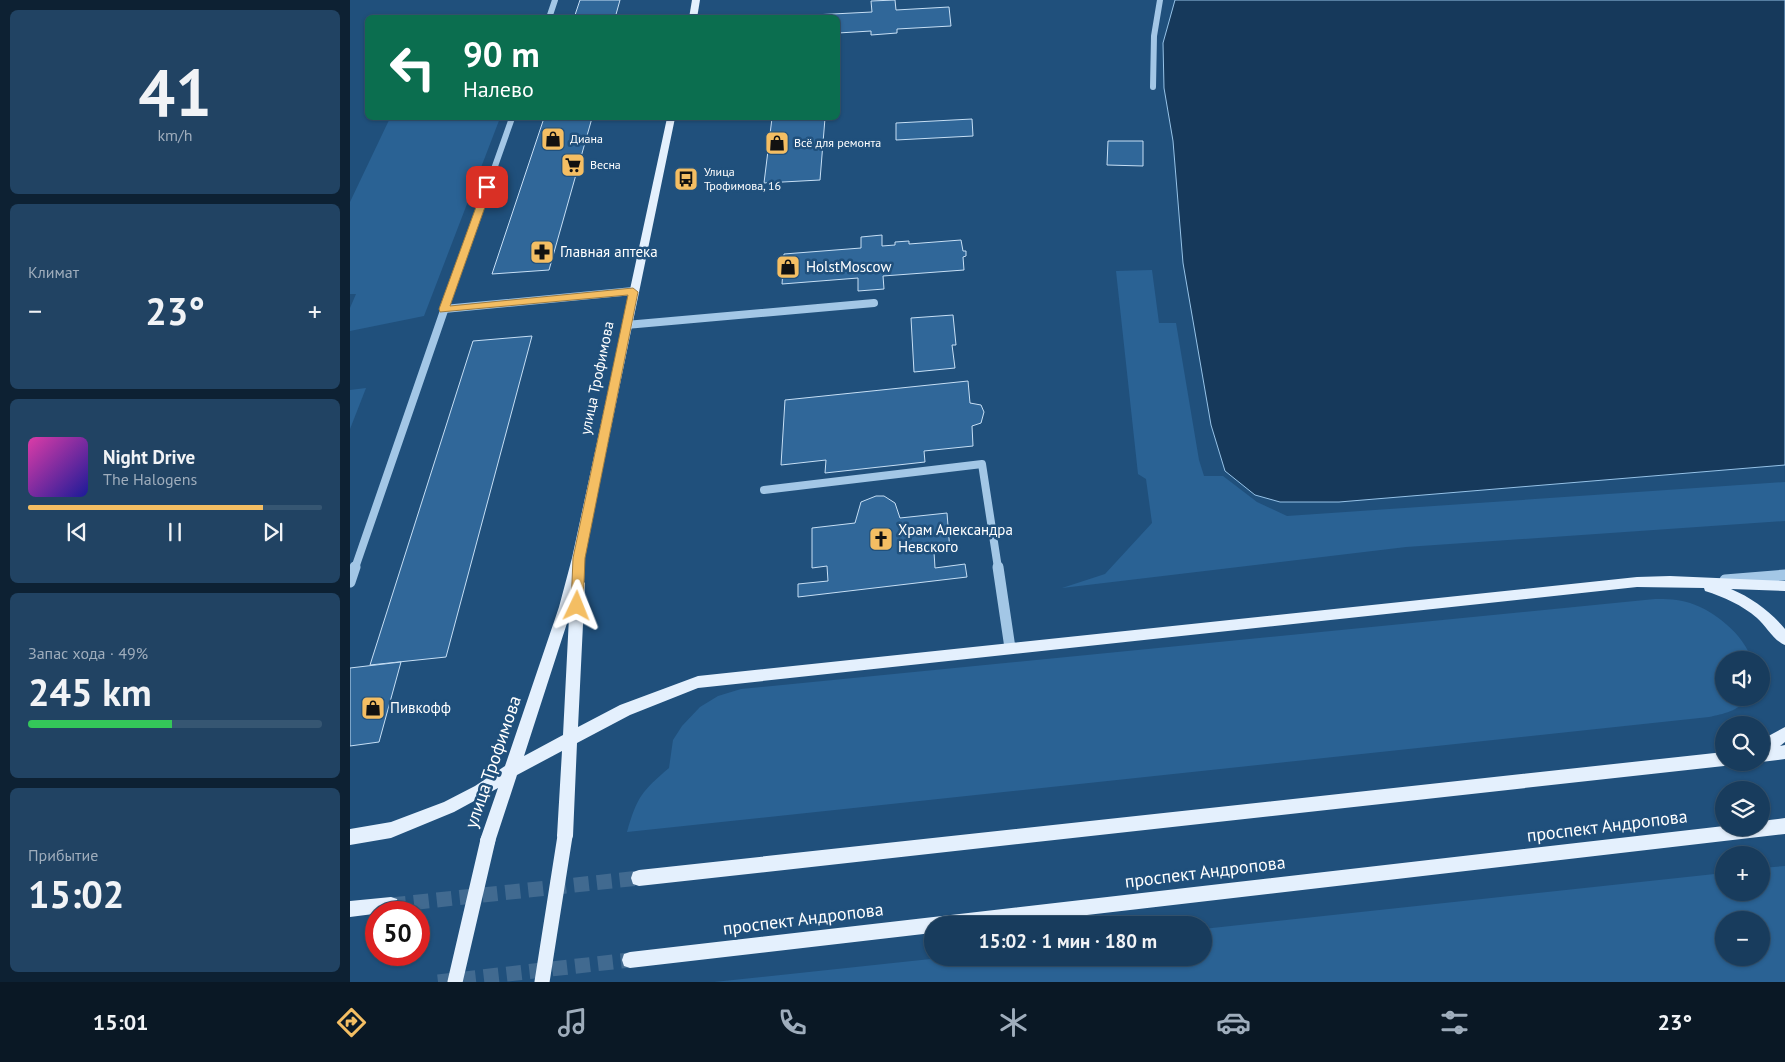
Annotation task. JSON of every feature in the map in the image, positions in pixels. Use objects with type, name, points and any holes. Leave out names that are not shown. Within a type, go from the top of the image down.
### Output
[{"type":"main road","points":[[694,15],[696,0]]},
{"type":"main road","name":"улица Трофимова","points":[[455,982],[488,840],[566,607],[579,558],[670,120]]},
{"type":"main road","name":"улица Трофимова","points":[[542,982],[565,836],[579,558]]},
{"type":"main road","points":[[350,837],[391,830],[440,811],[480,791],[512,770],[570,741],[625,710],[698,682],[1637,582],[1695,582],[1785,586]]},
{"type":"main road","points":[[1695,582],[1732,594],[1768,618],[1785,639]]},
{"type":"main road","points":[[1770,743],[1785,734]]},
{"type":"main road","points":[[1770,754],[1785,752]]},
{"type":"main road","points":[[639,878],[1715,760]]},
{"type":"main road","name":"проспект Андропова","points":[[630,960],[1781,827]]},
{"type":"main road","points":[[350,909],[365,908]]},
{"type":"street","points":[[550,15],[555,0]]},
{"type":"street","points":[[1153,87],[1154,36],[1160,0]]},
{"type":"street","points":[[350,582],[511,120]]},
{"type":"street","points":[[444,309],[633,292]]},
{"type":"street","points":[[626,325],[874,303]]},
{"type":"street","points":[[764,490],[982,464],[1010,648]]},
{"type":"street","points":[[1695,582],[1785,575]]},
{"type":"shaded area","points":[[1175,0],[1785,0],[1785,465],[1339,502],[1280,502],[1255,495],[1225,471],[1211,425],[1183,263],[1173,141],[1164,88],[1163,43]]},
{"type":"shaded area","points":[[389,120],[499,120],[424,316],[350,331],[350,308],[356,294],[350,294],[350,202]]},
{"type":"shaded area","points":[[1152,270],[1159,323],[1176,323],[1199,460],[1204,476],[1223,476],[1257,502],[1287,516],[1785,482],[1785,521],[1406,547],[1062,588],[1105,574],[1152,523],[1146,479],[1138,474],[1116,271]]},
{"type":"shaded area","points":[[366,388],[350,429],[350,390]]},
{"type":"shaded area","points":[[1655,599],[1690,603],[1709,612],[1735,633],[1748,651],[1715,651],[1715,706],[1740,706],[1720,715],[1709,717],[627,832],[634,810],[646,789],[669,768],[673,740],[682,726],[700,707],[718,696],[741,689]]},
{"type":"shaded area","points":[[1785,866],[1785,982],[714,982],[924,960],[924,966],[1212,966],[1212,928],[1715,874],[1715,901],[1770,901],[1770,867]]},
{"type":"building","points":[[580,0],[620,0],[616,15],[575,15]]},
{"type":"building","points":[[895,0],[896,10],[949,7],[951,26],[897,29],[897,33],[871,35],[871,31],[840,33],[840,15],[813,15],[872,12],[871,1]]},
{"type":"building","points":[[972,119],[973,136],[896,140],[896,123]]},
{"type":"building","points":[[543,120],[591,120],[549,270],[492,274]]},
{"type":"building","points":[[772,120],[825,120],[820,180],[764,183]]},
{"type":"building","points":[[1108,141],[1143,141],[1143,166],[1107,165]]},
{"type":"building","points":[[882,235],[882,246],[895,245],[895,242],[909,241],[909,244],[961,240],[963,251],[966,251],[966,256],[963,257],[964,270],[883,276],[884,289],[858,291],[858,278],[782,284],[783,270],[779,271],[780,265],[783,264],[784,254],[861,248],[861,237]]},
{"type":"building","points":[[953,315],[956,345],[952,345],[955,368],[914,372],[911,318]]},
{"type":"building","points":[[532,336],[446,657],[370,665],[473,341]]},
{"type":"building","points":[[968,381],[970,403],[981,405],[984,412],[981,423],[972,426],[973,446],[924,451],[925,462],[825,473],[826,460],[781,465],[785,400]]},
{"type":"building","name":"Храм Александра Невского","points":[[876,496],[884,496],[895,503],[900,518],[947,513],[950,551],[934,552],[935,568],[965,564],[967,577],[798,597],[798,584],[828,581],[827,566],[812,568],[812,528],[855,523],[861,502]]},
{"type":"building","points":[[401,662],[379,742],[350,746],[350,668]]},
{"type":"tunnel","points":[[428,901],[639,878]]},
{"type":"tunnel","points":[[438,982],[630,960]]},
{"type":"place","name":"Диана","points":[[553,139]]},
{"type":"place","name":"Всё для ремонта","points":[[777,143]]},
{"type":"place","name":"Весна","points":[[573,165]]},
{"type":"place","name":"Улица Трофимова, 16","points":[[686,179]]},
{"type":"place","name":"Главная аптека","points":[[542,252]]},
{"type":"place","name":"HolstMoscow","points":[[788,267]]},
{"type":"place","name":"Храм Александра Невского","points":[[881,539]]},
{"type":"place","name":"Пивкофф","points":[[373,708]]},
{"type":"route","points":[[487,187],[444,309],[633,292],[579,558],[577,606]]}]
